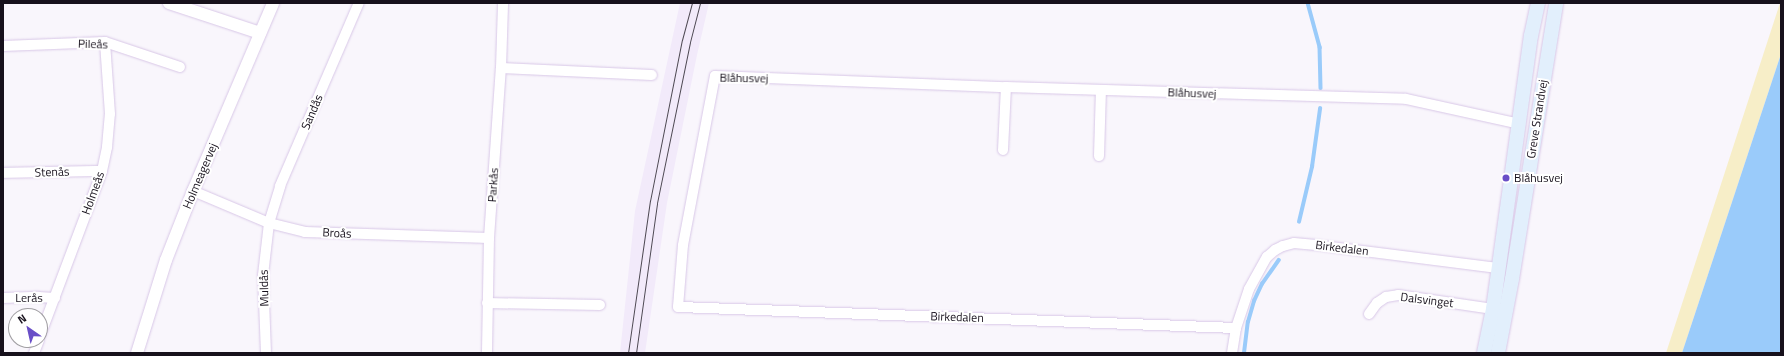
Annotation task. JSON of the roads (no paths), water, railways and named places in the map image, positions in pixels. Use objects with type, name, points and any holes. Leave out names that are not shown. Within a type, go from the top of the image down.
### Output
[{"type":"main road","name":"Greve Strandvej","points":[[1484,353],[1493,309],[1520,124],[1531,36],[1538,3]]},
{"type":"main road","name":"Greve Strandvej","points":[[1498,353],[1512,279],[1556,3]]},
{"type":"street","points":[[169,3],[260,33]]},
{"type":"street","name":"Holmeagervej","points":[[137,353],[166,260],[193,191],[273,3]]},
{"type":"street","name":"Sandås","points":[[269,223],[280,186],[359,3]]},
{"type":"street","name":"Parkås","points":[[486,352],[489,238],[501,68],[503,3]]},
{"type":"street","name":"Pileås","points":[[3,46],[105,42],[180,67]]},
{"type":"street","name":"Holmeås","points":[[48,316],[102,171],[107,147],[110,114],[105,42]]},
{"type":"street","points":[[501,68],[652,75]]},
{"type":"street","name":"Blåhusvej","points":[[678,307],[683,246],[715,76],[1006,88],[1406,99],[1520,124]]},
{"type":"street","points":[[1003,150],[1006,88]]},
{"type":"street","points":[[1099,156],[1101,90]]},
{"type":"street","name":"Stenås","points":[[3,173],[102,171]]},
{"type":"street","name":"Broås","points":[[193,191],[269,223],[305,232],[489,238]]},
{"type":"street","name":"Muldås","points":[[266,353],[263,275],[269,223]]},
{"type":"street","name":"Birkedalen","points":[[1232,353],[1236,328],[1249,289],[1267,257],[1275,250],[1283,246],[1294,243],[1316,245],[1499,268]]},
{"type":"street","name":"Dalsvinget","points":[[1369,314],[1377,303],[1386,297],[1398,295],[1493,309]]},
{"type":"street","name":"Lerås","points":[[3,298],[55,298]]},
{"type":"street","points":[[487,303],[600,305]]},
{"type":"street","name":"Birkedalen","points":[[678,307],[1236,328]]},
{"type":"water","points":[[1781,54],[1781,353],[1682,353]]},
{"type":"waterway","points":[[1308,3],[1320,47],[1321,88]]},
{"type":"waterway","points":[[1299,222],[1312,167],[1320,109]]},
{"type":"waterway","points":[[1244,353],[1248,322],[1254,301],[1262,284],[1279,260]]},
{"type":"tram line","points":[[628,353],[650,201],[682,40],[692,3]]},
{"type":"tram line","points":[[636,353],[657,203],[690,42],[700,3]]},
{"type":"place","name":"Blåhusvej","points":[[1506,178]]}]
